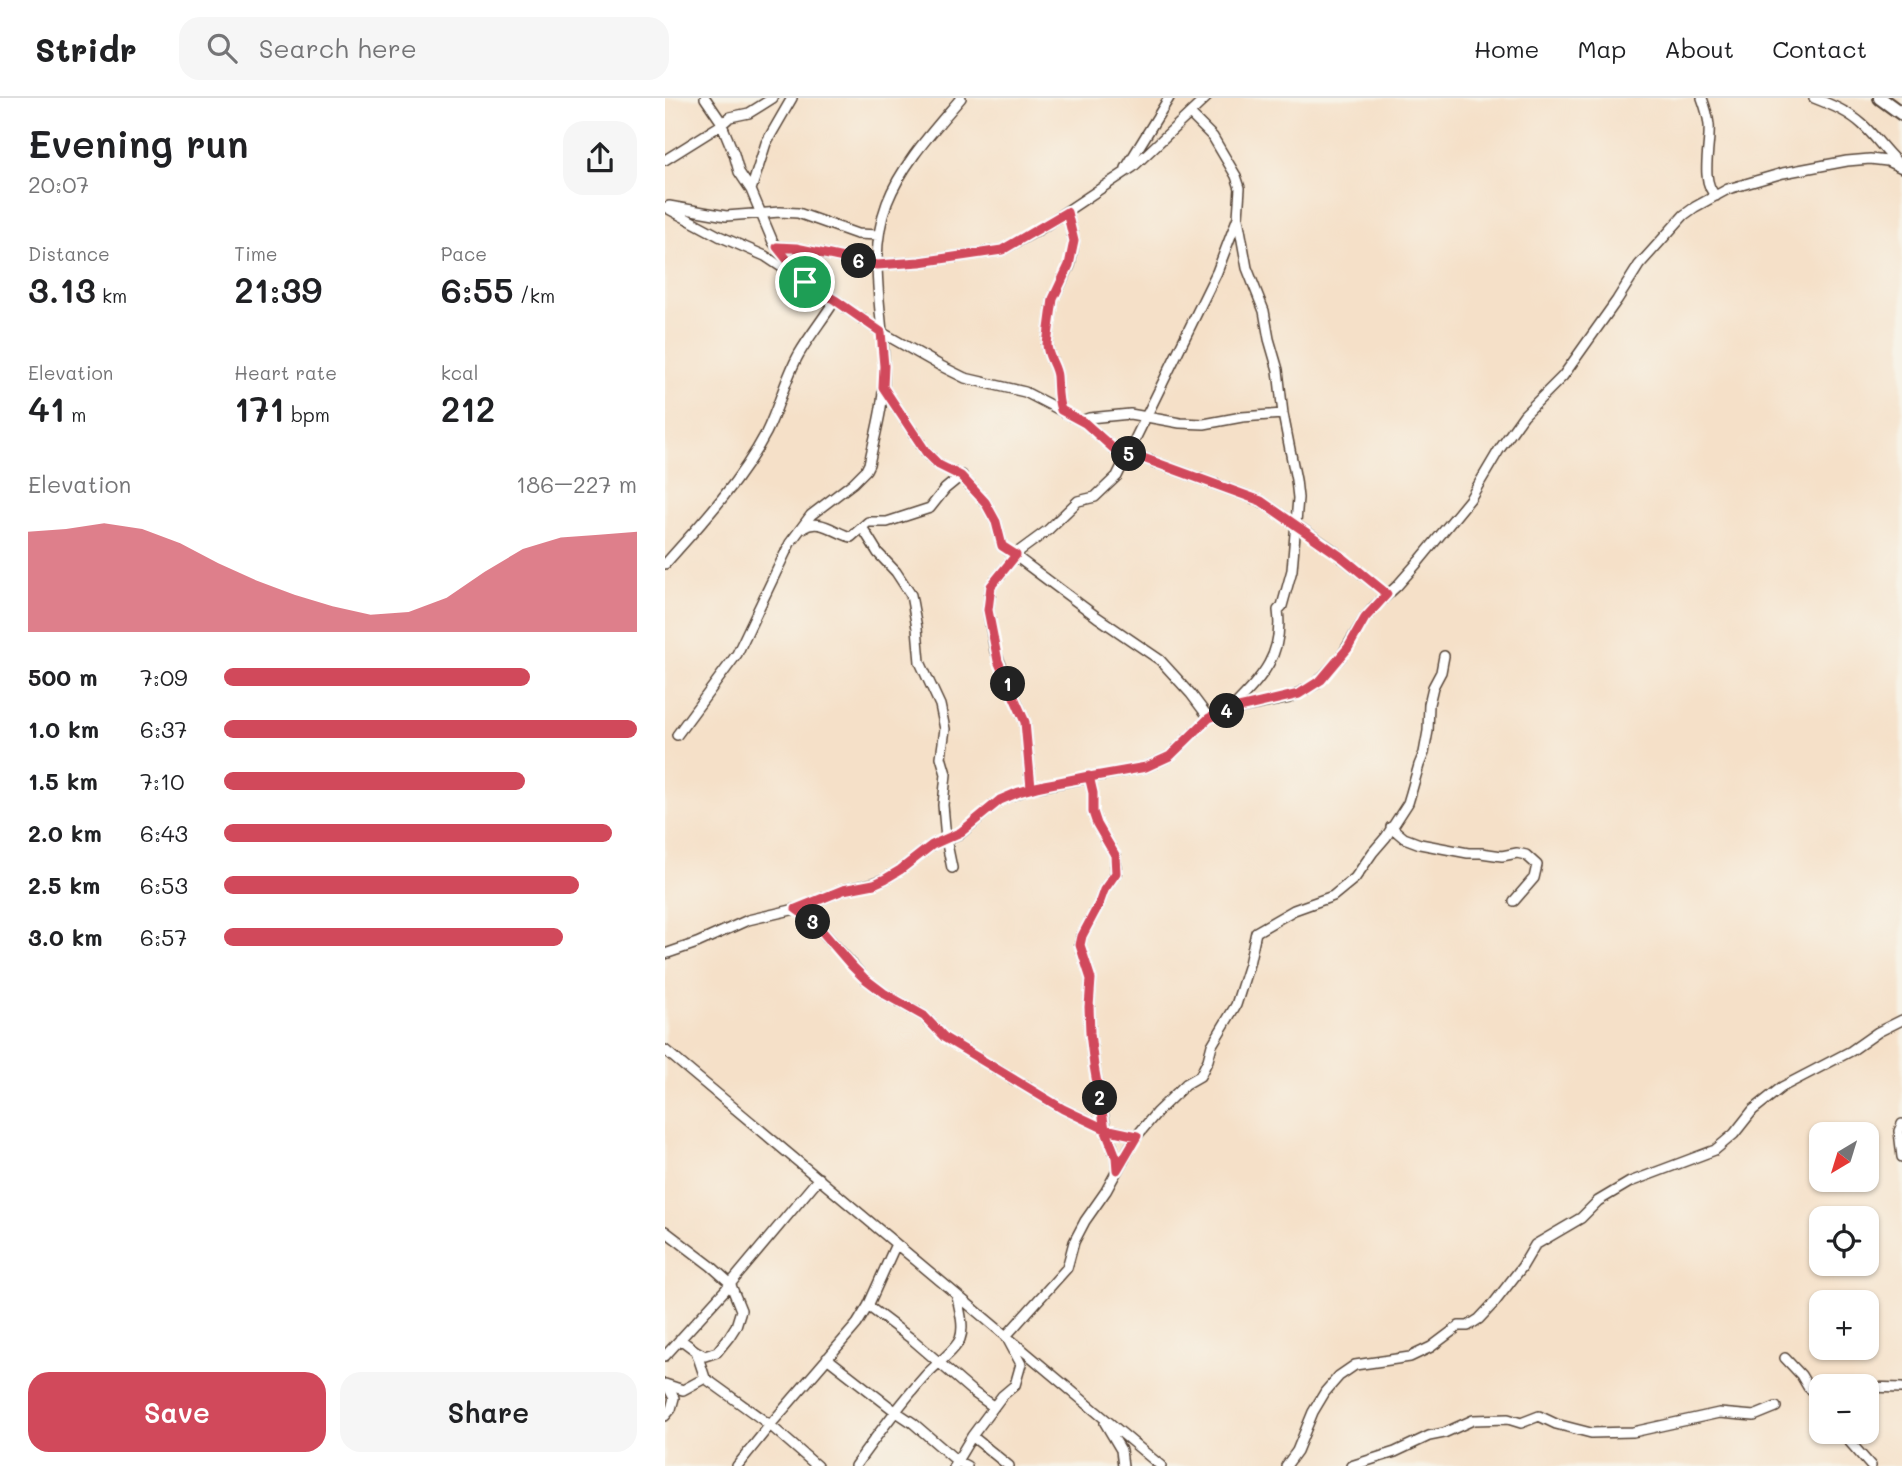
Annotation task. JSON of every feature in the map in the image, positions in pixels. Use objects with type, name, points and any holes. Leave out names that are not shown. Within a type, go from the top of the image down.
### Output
[{"type":"main road","points":[[1888,100],[1902,114]]},
{"type":"street","points":[[705,98],[720,120],[739,172],[751,190],[777,247],[805,282]]},
{"type":"street","points":[[665,160],[730,117],[748,113],[772,98]]},
{"type":"street","points":[[751,190],[766,143],[792,98]]},
{"type":"street","points":[[677,734],[737,654],[782,556],[799,530],[811,515],[853,483],[869,464],[880,416],[883,387],[877,265],[879,235],[887,203],[903,173],[961,98]]},
{"type":"street","points":[[1123,174],[1169,98]]},
{"type":"street","points":[[777,247],[808,250],[877,265],[920,262],[1002,250],[1067,212],[1123,174],[1206,98]]},
{"type":"street","points":[[1702,98],[1709,124],[1709,184],[1716,196]]},
{"type":"street","points":[[1814,98],[1840,108],[1864,126],[1902,167]]},
{"type":"street","points":[[1190,114],[1213,137],[1240,188],[1238,216],[1247,268],[1264,311],[1278,370],[1298,498],[1290,580],[1282,606],[1278,610],[1280,632],[1276,652],[1270,664],[1230,710]]},
{"type":"street","points":[[665,954],[748,920],[796,909],[843,890],[874,884],[900,870],[932,845],[961,832],[1000,800],[1031,788],[1136,770],[1170,756],[1209,718],[1230,710],[1289,698],[1316,684],[1341,657],[1365,618],[1419,561],[1470,499],[1499,450],[1524,415],[1563,376],[1639,265],[1684,215],[1735,186],[1783,173],[1847,160],[1878,160],[1902,167]]},
{"type":"street","points":[[665,206],[726,216],[798,213],[857,234],[879,235]]},
{"type":"street","points":[[665,206],[719,236],[758,252],[881,332],[965,378],[1020,390],[1081,421],[1115,450],[1261,501],[1343,558],[1387,594]]},
{"type":"street","points":[[1061,410],[1057,397],[1057,375],[1047,344],[1053,299],[1069,265],[1074,241],[1067,212]]},
{"type":"street","points":[[1031,788],[1025,722],[998,661],[988,610],[991,586],[1016,555],[1048,530],[1078,501],[1097,495],[1117,476],[1217,272],[1238,216]]},
{"type":"street","points":[[665,564],[703,523],[739,477],[767,432],[786,381],[800,353],[835,300]]},
{"type":"street","points":[[883,387],[926,452],[939,465],[961,475],[985,502],[996,522],[1002,546],[1160,660],[1209,718]]},
{"type":"street","points":[[1081,421],[1122,414],[1146,416],[1179,424],[1204,424],[1242,417],[1283,414]]},
{"type":"street","points":[[799,530],[816,523],[851,537],[868,522],[887,522],[930,508],[961,475]]},
{"type":"street","points":[[862,527],[878,553],[896,572],[911,595],[918,628],[920,662],[940,705],[944,729],[941,758],[946,774],[943,805],[952,869]]},
{"type":"street","points":[[1006,1336],[1067,1268],[1074,1242],[1137,1136],[1186,1084],[1200,1076],[1212,1045],[1236,1005],[1256,932],[1294,910],[1333,896],[1355,878],[1408,803],[1424,753],[1429,704],[1444,656]]},
{"type":"street","points":[[1089,776],[1093,812],[1115,855],[1116,873],[1104,890],[1080,945],[1091,979],[1090,1033],[1105,1129],[1116,1157],[1117,1170]]},
{"type":"street","points":[[1391,827],[1399,835],[1420,844],[1468,853],[1526,855],[1537,865],[1534,878],[1514,901]]},
{"type":"street","points":[[1386,837],[1399,835]]},
{"type":"street","points":[[796,909],[815,923],[864,978],[885,994],[924,1016],[945,1038],[1063,1109],[1105,1129],[1137,1136]]},
{"type":"street","points":[[1286,1466],[1297,1451],[1313,1412],[1339,1376],[1355,1365],[1410,1357],[1431,1347],[1459,1326],[1468,1326],[1479,1319],[1522,1267],[1535,1245],[1581,1219],[1598,1200],[1630,1182],[1715,1150],[1734,1134],[1753,1110],[1782,1087],[1851,1051],[1878,1032],[1902,1020]]},
{"type":"street","points":[[665,1050],[1161,1466]]},
{"type":"street","points":[[1902,1124],[1899,1131],[1902,1157]]},
{"type":"street","points":[[665,1356],[819,1178]]},
{"type":"street","points":[[665,1231],[730,1283],[741,1310],[736,1326],[717,1352],[705,1356],[680,1339]]},
{"type":"street","points":[[737,1466],[857,1324],[868,1307],[896,1244]]},
{"type":"street","points":[[855,1466],[895,1411],[958,1344],[961,1335],[957,1296]]},
{"type":"street","points":[[868,1307],[913,1340],[994,1407]]},
{"type":"street","points":[[956,1463],[972,1436],[1002,1396],[1014,1385],[1020,1364],[1006,1336]]},
{"type":"street","points":[[696,1351],[705,1378],[770,1424],[817,1466]]},
{"type":"street","points":[[827,1358],[913,1423],[956,1463],[967,1466]]},
{"type":"street","points":[[1785,1358],[1809,1388]]},
{"type":"street","points":[[665,1385],[683,1391],[705,1378]]},
{"type":"street","points":[[665,1385],[674,1398],[671,1409],[665,1416]]},
{"type":"street","points":[[1879,1387],[1902,1388]]},
{"type":"street","points":[[1351,1466],[1395,1452],[1473,1420],[1508,1419],[1521,1423],[1539,1416],[1556,1424],[1591,1433],[1633,1432],[1719,1413],[1754,1416],[1776,1407]]},
{"type":"street","points":[[1101,1417],[1121,1450],[1123,1466]]},
{"type":"street","points":[[972,1436],[1009,1466]]},
{"type":"street","points":[[1852,1444],[1871,1466]]},
{"type":"route","points":[[805,282],[777,247],[796,248],[877,265],[920,262],[1002,250],[1067,212],[1074,241],[1069,265],[1053,299],[1047,344],[1057,375],[1057,397],[1061,410],[1085,423],[1119,452],[1135,455],[1242,493],[1272,507],[1343,558],[1387,594],[1365,618],[1348,648],[1321,680],[1299,694],[1230,710],[1209,718],[1170,756],[1146,767],[1136,770],[1113,772],[1089,776],[1084,777],[1074,780],[1044,785],[1031,788],[1019,792],[1000,800],[961,832],[932,845],[885,879],[843,890],[796,909],[815,923],[864,978],[885,994],[924,1016],[945,1038],[1063,1109],[1105,1129],[1137,1136],[1117,1170],[1116,1157],[1105,1129],[1094,1066],[1089,1007],[1091,979],[1080,945],[1101,894],[1116,873],[1115,855],[1093,812],[1089,776],[1074,780],[1031,788],[1025,722],[998,661],[988,610],[991,586],[1016,555],[1002,546],[996,522],[985,502],[961,476],[939,465],[926,452],[883,387],[881,332],[805,282]]}]
